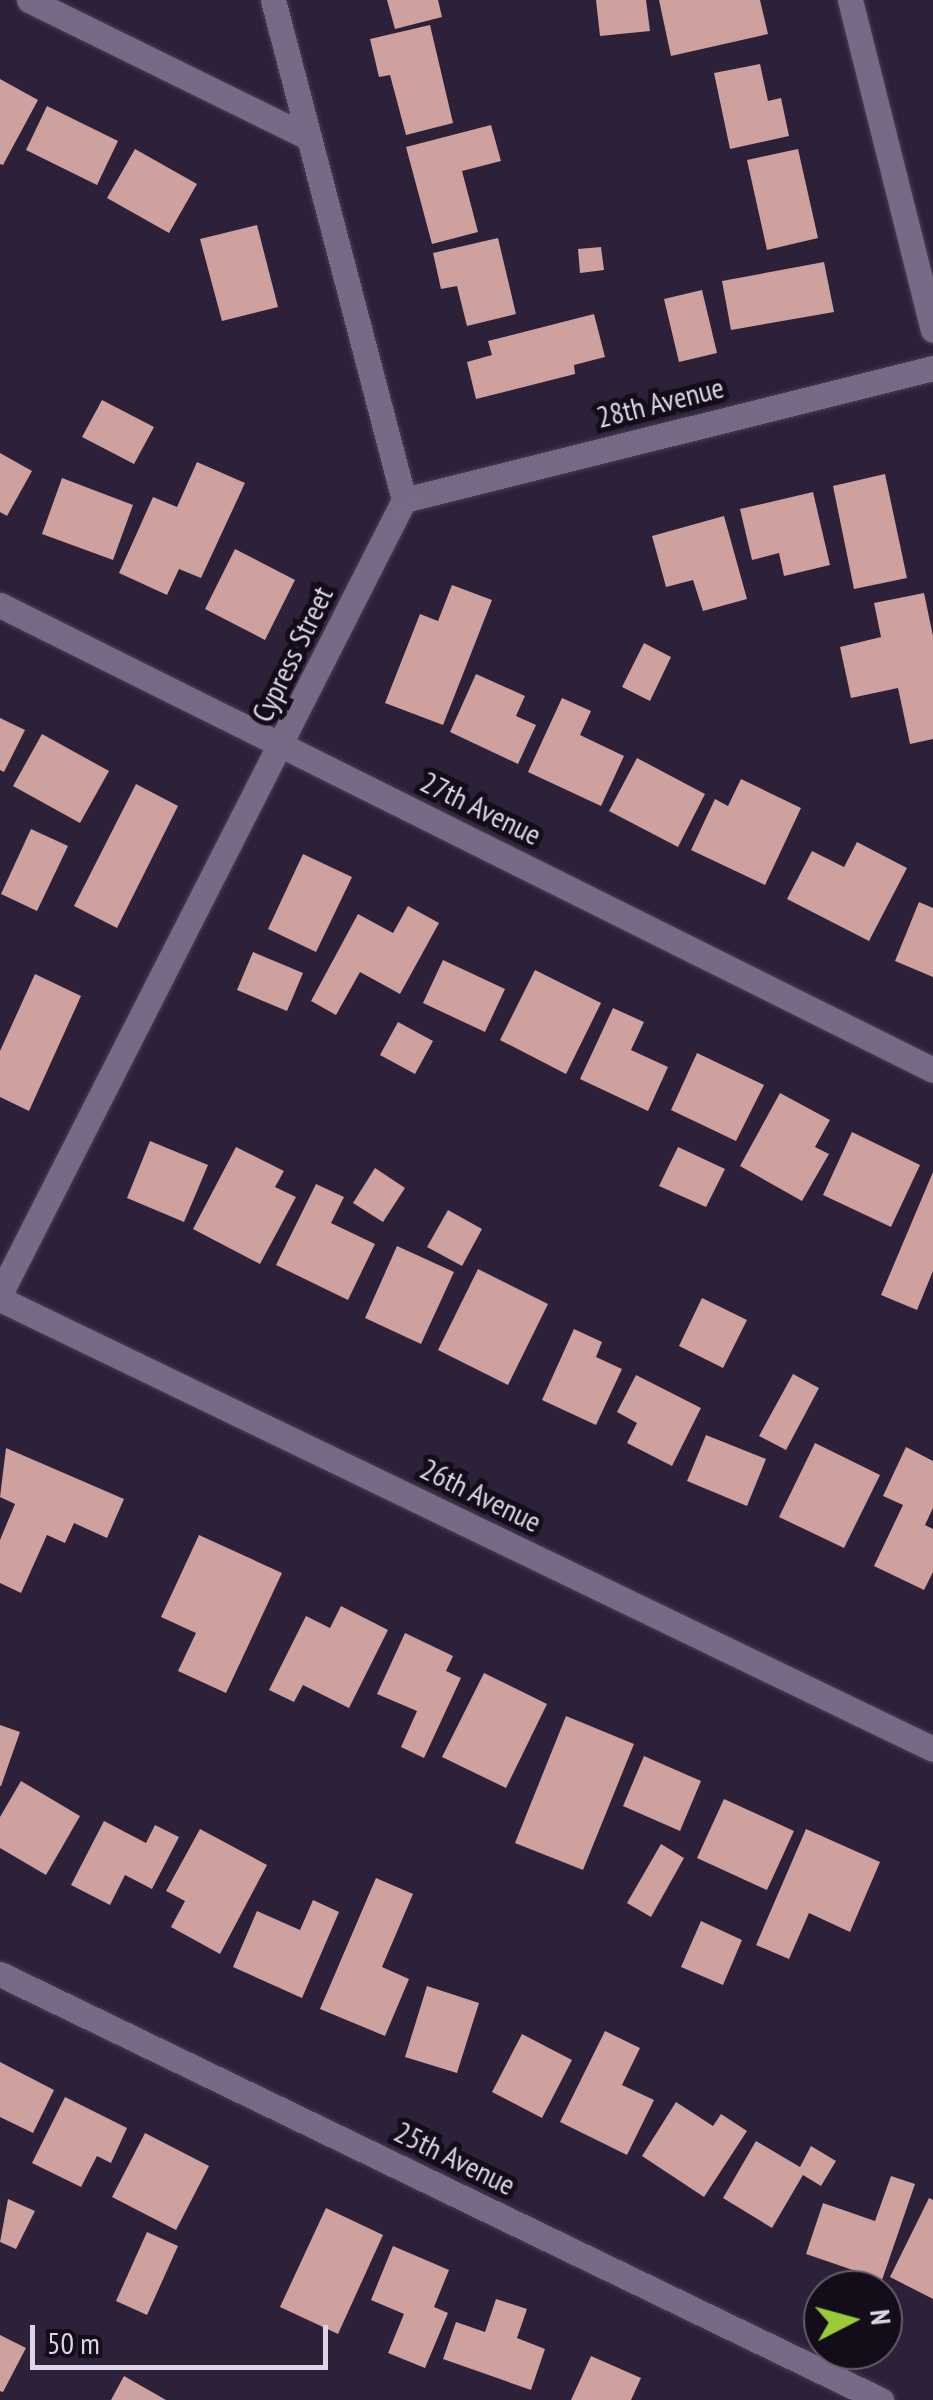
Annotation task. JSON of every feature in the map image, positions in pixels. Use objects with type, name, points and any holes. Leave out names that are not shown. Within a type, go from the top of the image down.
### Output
[{"type":"street","points":[[29,0],[308,137]]},
{"type":"street","points":[[274,0],[404,500]]},
{"type":"street","points":[[850,0],[933,330]]},
{"type":"street","name":"28th Avenue","points":[[404,500],[933,368]]},
{"type":"street","name":"Cypress Street","points":[[0,1297],[284,747],[404,500]]},
{"type":"street","name":"27th Avenue","points":[[0,605],[933,1070]]},
{"type":"street","name":"26th Avenue","points":[[0,1297],[933,1749]]},
{"type":"street","name":"25th Avenue","points":[[0,1974],[881,2400]]},
{"type":"building","points":[[387,0],[438,0],[442,17],[395,29]]},
{"type":"building","points":[[596,0],[646,0],[650,31],[600,36]]},
{"type":"building","points":[[659,0],[760,0],[768,34],[671,56]]},
{"type":"building","points":[[430,25],[453,123],[406,135],[390,75],[379,77],[370,39]]},
{"type":"building","points":[[760,64],[768,101],[781,98],[789,136],[730,149],[714,73]]},
{"type":"building","points":[[0,79],[38,100],[3,165],[0,164]]},
{"type":"building","points":[[47,106],[118,141],[97,185],[26,150]]},
{"type":"building","points":[[491,125],[501,161],[462,171],[478,232],[432,244],[406,147]]},
{"type":"building","points":[[135,149],[197,184],[169,233],[107,198]]},
{"type":"building","points":[[798,149],[818,238],[767,250],[747,160]]},
{"type":"building","points":[[257,225],[278,307],[222,321],[200,239]]},
{"type":"building","points":[[498,238],[516,314],[467,326],[457,286],[441,289],[433,253]]},
{"type":"building","points":[[601,247],[604,270],[580,273],[578,249]]},
{"type":"building","points":[[824,262],[834,312],[731,330],[722,281]]},
{"type":"building","points":[[702,290],[717,353],[679,362],[664,299]]},
{"type":"building","points":[[594,314],[605,357],[574,365],[575,374],[476,399],[467,362],[492,355],[488,341]]},
{"type":"building","points":[[102,400],[154,427],[134,464],[82,437]]},
{"type":"building","points":[[0,453],[32,471],[7,516],[0,512]]},
{"type":"building","points":[[197,462],[245,483],[201,578],[179,569],[167,595],[119,573],[153,497],[177,507]]},
{"type":"building","points":[[885,474],[907,578],[854,589],[833,486]]},
{"type":"building","points":[[62,478],[133,505],[113,560],[42,534]]},
{"type":"building","points":[[813,492],[830,565],[784,576],[779,553],[752,560],[740,509]]},
{"type":"building","points":[[724,516],[747,599],[703,611],[693,580],[666,587],[652,536]]},
{"type":"building","points":[[235,549],[295,580],[265,640],[205,609]]},
{"type":"building","points":[[452,585],[492,600],[443,725],[385,703],[420,614],[438,621]]},
{"type":"building","points":[[924,593],[933,636],[933,739],[910,744],[898,688],[851,698],[840,647],[881,637],[874,603]]},
{"type":"building","points":[[644,643],[671,657],[650,701],[622,687]]},
{"type":"building","points":[[476,674],[525,696],[516,716],[536,725],[518,764],[450,732]]},
{"type":"building","points":[[562,698],[591,711],[580,735],[624,756],[601,806],[528,772]]},
{"type":"building","points":[[0,718],[25,730],[4,772],[0,770]]},
{"type":"building","points":[[42,734],[109,771],[80,823],[13,786]]},
{"type":"building","points":[[637,758],[705,794],[678,847],[609,811]]},
{"type":"building","points":[[741,779],[801,808],[765,885],[691,850],[715,799],[728,806]]},
{"type":"building","points":[[136,784],[178,806],[117,928],[74,906]]},
{"type":"building","points":[[31,829],[68,846],[37,911],[1,894]]},
{"type":"building","points":[[857,842],[907,868],[869,941],[787,899],[812,851],[844,867]]},
{"type":"building","points":[[303,854],[352,877],[316,952],[268,929]]},
{"type":"building","points":[[919,902],[933,908],[933,977],[895,961]]},
{"type":"building","points":[[408,906],[439,923],[400,994],[360,972],[336,1015],[311,1001],[358,914],[393,933]]},
{"type":"building","points":[[253,952],[303,973],[287,1011],[237,990]]},
{"type":"building","points":[[443,960],[505,989],[485,1032],[423,1003]]},
{"type":"building","points":[[535,970],[601,1003],[566,1074],[500,1040]]},
{"type":"building","points":[[35,974],[81,996],[29,1111],[0,1097],[0,1051]]},
{"type":"building","points":[[613,1008],[644,1022],[631,1050],[668,1067],[648,1111],[580,1079]]},
{"type":"building","points":[[398,1022],[433,1041],[415,1074],[380,1055]]},
{"type":"building","points":[[697,1053],[764,1085],[736,1141],[671,1110]]},
{"type":"building","points":[[780,1093],[830,1120],[815,1147],[829,1154],[802,1201],[740,1166]]},
{"type":"building","points":[[852,1132],[920,1165],[891,1227],[823,1195]]},
{"type":"building","points":[[150,1141],[208,1165],[184,1222],[127,1198]]},
{"type":"building","points":[[236,1147],[284,1171],[275,1187],[296,1197],[260,1264],[193,1229]]},
{"type":"building","points":[[678,1147],[725,1169],[706,1207],[659,1186]]},
{"type":"building","points":[[375,1168],[405,1188],[383,1222],[353,1203]]},
{"type":"building","points":[[933,1172],[933,1271],[917,1310],[881,1295]]},
{"type":"building","points":[[316,1184],[344,1197],[331,1223],[375,1244],[348,1300],[276,1265]]},
{"type":"building","points":[[448,1210],[482,1229],[462,1266],[427,1247]]},
{"type":"building","points":[[397,1246],[454,1272],[421,1344],[365,1318]]},
{"type":"building","points":[[478,1269],[548,1304],[508,1385],[438,1350]]},
{"type":"building","points":[[702,1298],[747,1320],[723,1368],[679,1346]]},
{"type":"building","points":[[574,1329],[602,1342],[596,1357],[622,1369],[596,1425],[542,1400]]},
{"type":"building","points":[[793,1374],[819,1388],[786,1450],[759,1436]]},
{"type":"building","points":[[636,1375],[701,1408],[672,1466],[627,1443],[637,1423],[617,1412]]},
{"type":"building","points":[[706,1435],[766,1459],[747,1506],[687,1481]]},
{"type":"building","points":[[815,1443],[880,1475],[844,1548],[779,1517]]},
{"type":"building","points":[[906,1447],[933,1461],[933,1508],[925,1525],[933,1529],[933,1572],[924,1590],[874,1566],[903,1505],[883,1496]]},
{"type":"building","points":[[6,1448],[124,1499],[107,1538],[74,1523],[65,1543],[47,1535],[21,1593],[0,1583],[0,1540],[15,1504],[0,1497]]},
{"type":"building","points":[[199,1535],[282,1573],[226,1693],[178,1671],[196,1633],[161,1617]]},
{"type":"building","points":[[341,1606],[388,1630],[349,1708],[303,1685],[294,1702],[269,1690],[306,1616],[330,1628]]},
{"type":"building","points":[[405,1633],[453,1656],[446,1671],[461,1678],[424,1758],[401,1747],[417,1711],[377,1694]]},
{"type":"building","points":[[484,1673],[547,1704],[506,1788],[442,1757]]},
{"type":"building","points":[[566,1716],[634,1744],[583,1870],[515,1843]]},
{"type":"building","points":[[0,1725],[20,1732],[1,1786],[0,1786]]},
{"type":"building","points":[[644,1756],[701,1781],[680,1831],[623,1806]]},
{"type":"building","points":[[21,1781],[80,1816],[46,1875],[0,1848],[0,1817]]},
{"type":"building","points":[[724,1799],[794,1831],[767,1890],[697,1858]]},
{"type":"building","points":[[104,1821],[146,1843],[155,1825],[179,1837],[152,1889],[125,1875],[110,1905],[71,1885]]},
{"type":"building","points":[[200,1829],[267,1865],[220,1954],[171,1927],[185,1901],[166,1891]]},
{"type":"building","points":[[806,1829],[880,1862],[850,1932],[809,1913],[789,1959],[756,1945]]},
{"type":"building","points":[[661,1844],[684,1858],[651,1917],[627,1903]]},
{"type":"building","points":[[376,1878],[413,1894],[382,1967],[409,1979],[385,2036],[320,2009]]},
{"type":"building","points":[[313,1900],[339,1912],[302,1998],[233,1967],[257,1911],[300,1930]]},
{"type":"building","points":[[701,1921],[742,1940],[723,1985],[681,1967]]},
{"type":"building","points":[[427,1986],[479,2003],[457,2073],[405,2057]]},
{"type":"building","points":[[605,2031],[640,2048],[622,2085],[654,2100],[627,2155],[560,2122]]},
{"type":"building","points":[[522,2034],[572,2060],[542,2118],[492,2092]]},
{"type":"building","points":[[0,2062],[54,2090],[33,2133],[0,2117]]},
{"type":"building","points":[[65,2097],[127,2128],[111,2163],[97,2156],[81,2187],[32,2163]]},
{"type":"building","points":[[676,2102],[713,2126],[721,2114],[747,2131],[704,2197],[642,2156]]},
{"type":"building","points":[[145,2133],[209,2166],[176,2230],[112,2197]]},
{"type":"building","points":[[756,2141],[800,2167],[811,2146],[836,2161],[821,2186],[803,2175],[772,2228],[723,2198]]},
{"type":"building","points":[[891,2176],[915,2184],[885,2270],[853,2270],[806,2254],[823,2203],[875,2221]]},
{"type":"building","points":[[929,2198],[933,2200],[933,2299],[903,2284],[903,2270],[893,2270]]},
{"type":"building","points":[[8,2199],[35,2211],[16,2249],[0,2242]]},
{"type":"building","points":[[326,2208],[383,2235],[338,2334],[280,2307]]},
{"type":"building","points":[[147,2232],[178,2246],[147,2315],[116,2301]]},
{"type":"building","points":[[393,2246],[449,2270],[434,2307],[448,2313],[425,2368],[388,2353],[404,2314],[371,2300]]},
{"type":"building","points":[[496,2299],[527,2309],[517,2338],[545,2349],[531,2390],[443,2359],[456,2322],[485,2332]]},
{"type":"building","points":[[0,2335],[26,2348],[3,2392],[0,2391]]},
{"type":"building","points":[[591,2356],[641,2378],[631,2400],[571,2400]]},
{"type":"building","points":[[124,2376],[166,2400],[111,2400]]}]
